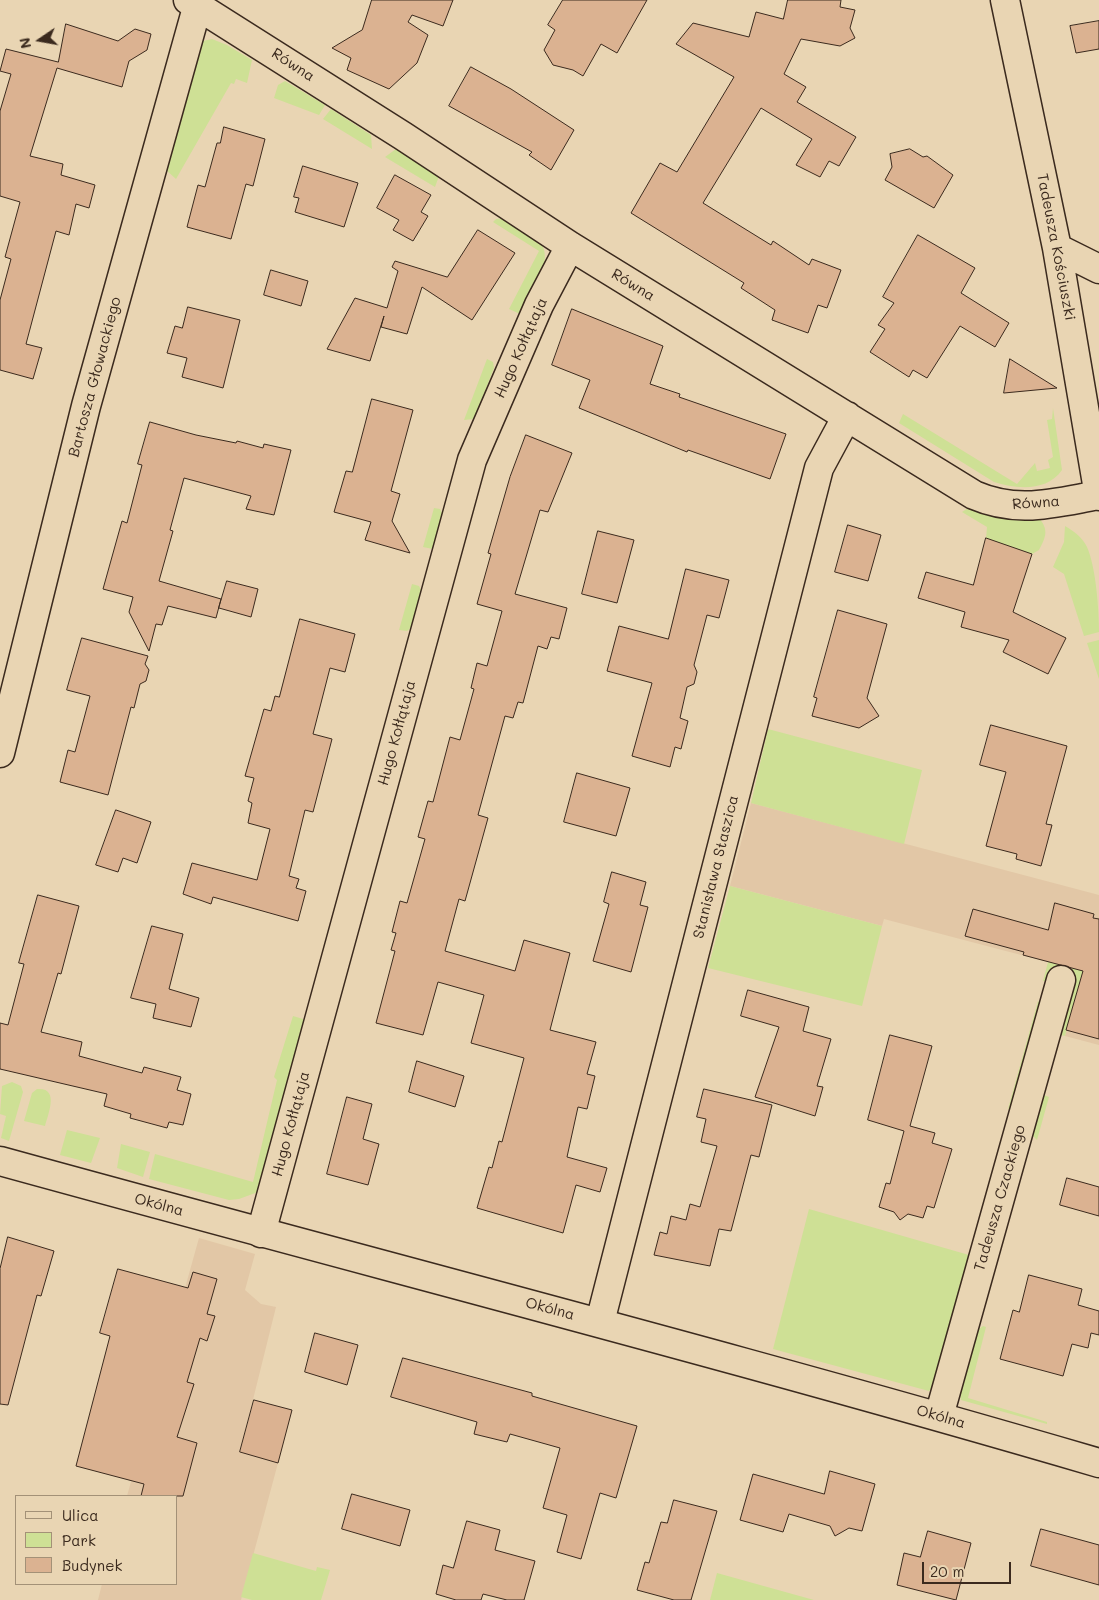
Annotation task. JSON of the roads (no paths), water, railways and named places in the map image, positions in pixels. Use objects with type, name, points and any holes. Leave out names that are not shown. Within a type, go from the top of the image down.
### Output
[{"type":"street","name":"Tadeusza Kościuszki","points":[[1005,0],[1058,248],[1099,495]]},
{"type":"street","name":"Równa","points":[[193,2],[570,246],[974,495],[993,503],[1017,507],[1099,495]]},
{"type":"street","name":"Bartosza Głowackiego","points":[[0,753],[86,406],[193,2]]},
{"type":"street","name":"Hugo Kołłątaja","points":[[261,1233],[472,460],[539,305],[570,246]]},
{"type":"street","points":[[1058,248],[1099,269]]},
{"type":"street","name":"Stanisława Staszica","points":[[600,1322],[819,468],[847,416]]},
{"type":"street","name":"Tadeusza Czackiego","points":[[939,1416],[1061,980]]},
{"type":"street","name":"Okólna","points":[[0,1161],[261,1233],[600,1322],[939,1416],[1099,1463]]}]
